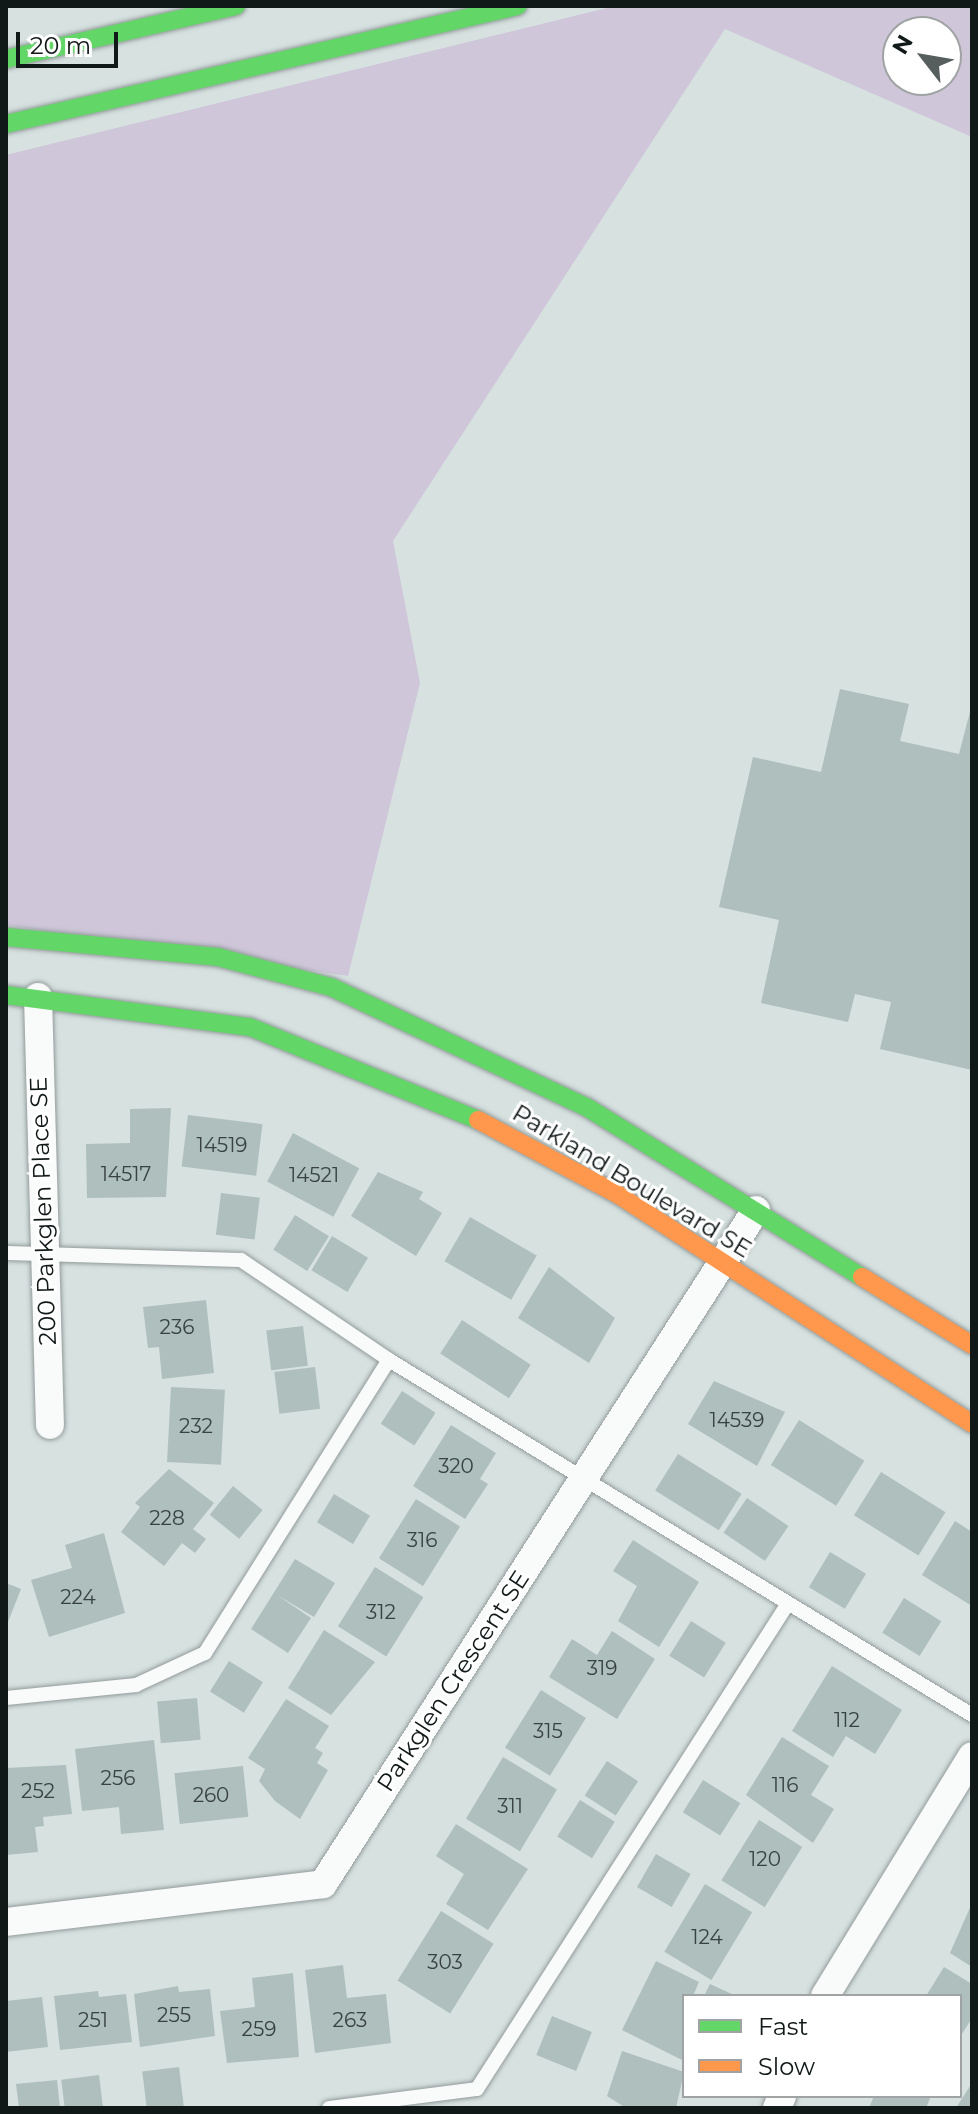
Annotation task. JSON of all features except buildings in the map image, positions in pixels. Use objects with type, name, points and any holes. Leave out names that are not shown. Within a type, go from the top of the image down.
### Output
[{"type":"street","points":[[6,59],[236,6]]},
{"type":"street","points":[[6,124],[518,6]]},
{"type":"street","name":"Parkland Boulevard SE","points":[[6,937],[218,957],[331,987],[509,1066],[756,1210],[972,1345]]},
{"type":"street","name":"Parkland Boulevard SE","points":[[6,995],[250,1027],[500,1129],[724,1262],[972,1424]]},
{"type":"street","name":"200 Parkglen Place SE","points":[[38,997],[42,1255],[50,1425]]},
{"type":"street","name":"Parkglen Crescent SE","points":[[6,1922],[323,1884],[756,1210]]},
{"type":"street","points":[[826,1994],[972,1756]]},
{"type":"lane","points":[[6,1253],[241,1260],[389,1360],[972,1715]]},
{"type":"lane","points":[[6,1698],[136,1685],[205,1653],[389,1360]]},
{"type":"lane","points":[[329,2108],[432,2102],[477,2089],[787,1605]]},
{"type":"shaded area","points":[[615,6],[972,6],[972,137],[725,29],[393,541],[420,683],[348,976],[6,925],[6,155]]},
{"type":"traffic: fast","points":[[6,59],[236,6]]},
{"type":"traffic: fast","points":[[6,124],[518,6]]},
{"type":"traffic: fast","points":[[6,937],[218,957],[331,987],[588,1108],[862,1277]]},
{"type":"traffic: fast","points":[[6,995],[250,1027],[478,1120]]},
{"type":"traffic: slow","points":[[478,1120],[617,1194],[972,1424]]},
{"type":"traffic: slow","points":[[862,1277],[972,1345]]}]
